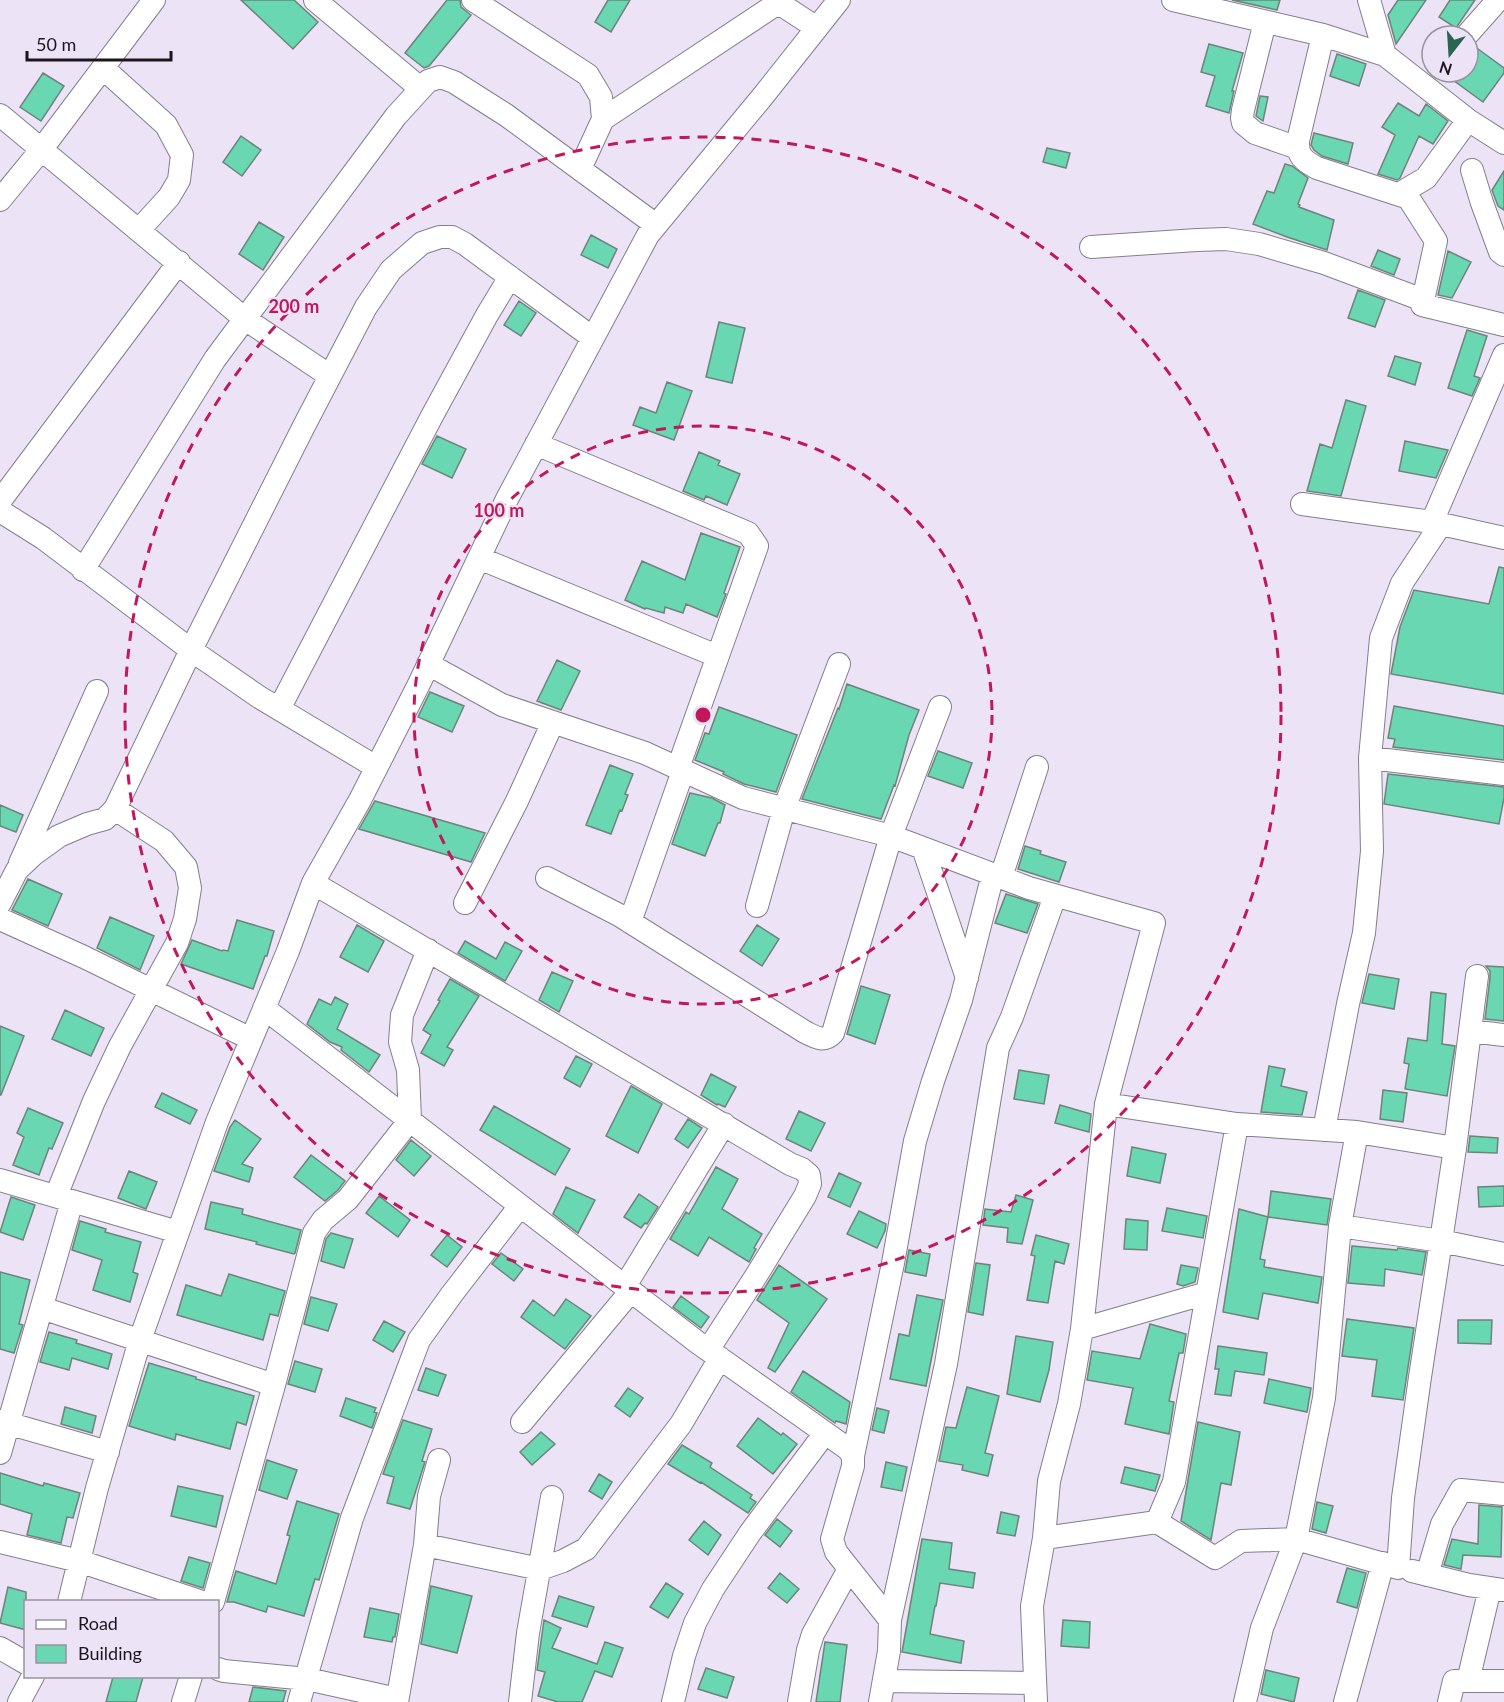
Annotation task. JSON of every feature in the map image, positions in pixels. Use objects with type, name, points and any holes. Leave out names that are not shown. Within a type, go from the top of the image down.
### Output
[{"type":"street","points":[[0,200],[41,150],[154,0]]},
{"type":"street","points":[[315,0],[420,88]]},
{"type":"street","points":[[472,0],[588,75],[601,97],[603,119],[580,169]]},
{"type":"street","points":[[69,1600],[97,1488],[140,1340],[217,1122],[288,951],[313,883],[376,767],[536,444],[648,235],[839,0]]},
{"type":"street","points":[[1369,0],[1385,55]]},
{"type":"street","points":[[1477,24],[1498,0]]},
{"type":"street","points":[[603,119],[776,2],[817,28]]},
{"type":"street","points":[[1186,2],[1323,35],[1385,55],[1420,74]]},
{"type":"street","points":[[1265,22],[1243,111],[1243,123],[1255,133],[1298,148]]},
{"type":"street","points":[[1323,35],[1303,114],[1298,148],[1303,160],[1317,168],[1408,198]]},
{"type":"street","points":[[103,68],[166,126],[182,155],[179,180],[169,197],[139,230]]},
{"type":"street","points":[[83,570],[215,359],[389,125],[428,81],[440,76],[454,82],[506,115],[656,225]]},
{"type":"street","points":[[1437,84],[1468,120],[1504,143]]},
{"type":"street","points":[[0,115],[245,319],[330,376]]},
{"type":"street","points":[[1468,120],[1426,178],[1404,191],[1436,241],[1422,305],[1504,325]]},
{"type":"street","points":[[1472,170],[1500,252],[1504,255]]},
{"type":"street","points":[[16,870],[59,836],[105,819],[115,809],[191,650],[330,376],[366,307],[391,270],[422,243],[440,237],[452,237],[465,244],[593,338]]},
{"type":"street","points":[[1091,247],[1226,239],[1259,244],[1324,263],[1423,300]]},
{"type":"street","points":[[0,501],[179,262]]},
{"type":"street","points":[[279,709],[432,416],[510,277]]},
{"type":"street","points":[[1324,1130],[1364,933],[1372,850],[1371,758],[1381,638],[1402,584],[1437,523],[1504,355]]},
{"type":"street","points":[[536,444],[748,533],[757,546],[717,656],[630,922]]},
{"type":"street","points":[[1302,504],[1437,523],[1504,538]]},
{"type":"street","points":[[0,512],[43,538],[191,650],[279,709],[376,767]]},
{"type":"street","points":[[479,558],[717,656]]},
{"type":"street","points":[[428,664],[502,705],[645,753],[743,798],[891,836],[1055,896],[1154,923],[1106,1104],[1082,1329],[1069,1404],[1049,1480],[1044,1538],[1032,1606],[1035,1693],[882,1691],[890,1651],[890,1620],[946,1364],[998,1048],[1012,1017],[1055,896]]},
{"type":"street","points":[[757,906],[784,808],[839,664]]},
{"type":"street","points":[[0,903],[97,691]]},
{"type":"street","points":[[546,878],[619,915],[805,1032],[820,1039],[829,1037],[833,1033],[891,836],[940,707]]},
{"type":"street","points":[[465,903],[517,801],[553,722]]},
{"type":"street","points":[[1371,758],[1504,774]]},
{"type":"street","points":[[890,1620],[836,1552],[832,1539],[853,1466],[853,1456],[893,1263],[915,1141],[961,1000],[997,876],[1037,767]]},
{"type":"street","points":[[0,1453],[4,1423],[42,1308],[64,1199],[99,1092],[120,1046],[177,943],[185,918],[190,888],[186,867],[164,841],[115,809]]},
{"type":"street","points":[[923,848],[967,978]]},
{"type":"street","points":[[313,883],[809,1175],[810,1184],[805,1196],[756,1276],[714,1354],[681,1424],[586,1549],[563,1561],[540,1569],[425,1545]]},
{"type":"street","points":[[0,920],[84,957],[251,1040]]},
{"type":"street","points":[[214,1600],[314,1233],[323,1220],[348,1199],[410,1120],[408,1070],[400,1042],[402,1015],[428,950]]},
{"type":"street","points":[[1344,1702],[1391,1566],[1442,1241],[1477,976]]},
{"type":"street","points":[[264,1008],[628,1289],[714,1354],[848,1449],[853,1456]]},
{"type":"street","points":[[1470,1031],[1504,1035]]},
{"type":"street","points":[[1106,1104],[1237,1124],[1357,1132],[1455,1148]]},
{"type":"street","points":[[522,1422],[628,1289],[724,1124]]},
{"type":"street","points":[[1157,1522],[1174,1482],[1237,1124]]},
{"type":"street","points":[[1245,1702],[1262,1628],[1296,1539],[1324,1398],[1340,1226],[1357,1132]]},
{"type":"street","points":[[0,1180],[178,1232]]},
{"type":"street","points":[[299,1702],[352,1518],[419,1340],[520,1206]]},
{"type":"street","points":[[1340,1226],[1442,1241],[1504,1254]]},
{"type":"street","points":[[1082,1329],[1207,1293]]},
{"type":"street","points":[[42,1308],[274,1385]]},
{"type":"street","points":[[4,1423],[108,1452]]},
{"type":"street","points":[[673,1702],[695,1623],[713,1589],[750,1533],[825,1433]]},
{"type":"street","points":[[219,1669],[307,1679],[397,1701],[425,1545],[429,1496],[439,1460]]},
{"type":"street","points":[[1427,1575],[1442,1524],[1461,1490],[1504,1494]]},
{"type":"street","points":[[520,1702],[528,1633],[552,1497]]},
{"type":"street","points":[[1044,1538],[1157,1522],[1215,1558],[1241,1541],[1296,1539],[1427,1575],[1497,1589],[1468,1681]]},
{"type":"street","points":[[0,1542],[79,1561],[196,1600]]},
{"type":"street","points":[[799,1702],[813,1634],[849,1569]]},
{"type":"street","points":[[0,1648],[24,1662]]},
{"type":"street","points":[[19,1702],[32,1678]]},
{"type":"street","points":[[183,1702],[190,1678]]},
{"type":"street","points":[[1449,1702],[1454,1681],[1504,1681]]},
{"type":"building","points":[[241,0],[294,0],[318,22],[293,49]]},
{"type":"building","points":[[447,0],[460,0],[461,7],[471,15],[429,66],[424,68],[405,53]]},
{"type":"building","points":[[608,0],[630,0],[611,32],[595,22]]},
{"type":"building","points":[[1232,0],[1280,0],[1277,10]]},
{"type":"building","points":[[1398,0],[1426,0],[1396,44],[1388,15]]},
{"type":"building","points":[[1450,0],[1475,0],[1459,24],[1450,24],[1439,17]]},
{"type":"building","points":[[1209,44],[1243,53],[1232,91],[1234,91],[1229,113],[1206,106],[1215,76],[1201,72]]},
{"type":"building","points":[[1480,50],[1504,68],[1504,73],[1483,102],[1458,84],[1480,84]]},
{"type":"building","points":[[1337,54],[1366,64],[1359,86],[1330,76]]},
{"type":"building","points":[[43,73],[64,86],[41,121],[20,107]]},
{"type":"building","points":[[1260,96],[1268,97],[1263,121],[1256,116]]},
{"type":"building","points":[[1398,103],[1419,116],[1426,104],[1448,121],[1433,144],[1419,136],[1397,180],[1378,174],[1395,135],[1382,127]]},
{"type":"building","points":[[1314,133],[1353,143],[1348,164],[1322,156],[1314,150],[1311,145]]},
{"type":"building","points":[[241,136],[261,150],[242,176],[223,162]]},
{"type":"building","points":[[1047,148],[1070,153],[1066,168],[1043,162]]},
{"type":"building","points":[[1285,164],[1292,166],[1308,178],[1298,204],[1299,207],[1334,220],[1327,250],[1253,224],[1267,191],[1274,193]]},
{"type":"building","points":[[1504,171],[1504,210],[1498,206],[1492,190]]},
{"type":"building","points":[[259,222],[284,237],[263,270],[239,254]]},
{"type":"building","points":[[591,235],[617,249],[608,268],[581,255]]},
{"type":"building","points":[[1378,250],[1400,259],[1394,275],[1371,266]]},
{"type":"building","points":[[1448,251],[1471,262],[1452,298],[1438,295]]},
{"type":"building","points":[[1358,290],[1385,300],[1375,327],[1348,318]]},
{"type":"building","points":[[519,301],[536,313],[521,336],[504,325]]},
{"type":"building","points":[[719,322],[745,328],[732,383],[706,377]]},
{"type":"building","points":[[1467,330],[1487,336],[1474,376],[1480,378],[1472,396],[1448,388]]},
{"type":"building","points":[[1395,356],[1421,363],[1415,385],[1388,376]]},
{"type":"building","points":[[667,382],[692,391],[674,440],[633,425],[640,407],[656,413]]},
{"type":"building","points":[[1346,400],[1366,406],[1341,496],[1307,491],[1320,444],[1332,448]]},
{"type":"building","points":[[437,436],[466,449],[452,478],[422,464]]},
{"type":"building","points":[[1405,441],[1448,450],[1436,478],[1399,471]]},
{"type":"building","points":[[699,452],[720,461],[718,465],[740,474],[727,505],[706,496],[704,500],[683,491]]},
{"type":"building","points":[[701,533],[740,547],[717,617],[686,604],[683,613],[665,607],[664,613],[645,609],[625,600],[642,561],[685,580]]},
{"type":"building","points":[[1499,567],[1504,568],[1504,694],[1391,674],[1400,627],[1414,590],[1489,604]]},
{"type":"building","points":[[557,660],[580,671],[561,710],[537,701]]},
{"type":"building","points":[[847,684],[919,710],[909,735],[895,786],[881,819],[802,799]]},
{"type":"building","points":[[430,692],[464,706],[452,732],[418,717]]},
{"type":"building","points":[[1394,706],[1504,726],[1504,760],[1393,747],[1395,739],[1388,738]]},
{"type":"building","points":[[719,707],[797,735],[776,792],[744,784],[723,774],[724,772],[695,760],[705,733],[709,734]]},
{"type":"building","points":[[938,751],[972,763],[963,788],[928,776]]},
{"type":"building","points":[[610,765],[633,774],[625,794],[628,795],[611,834],[586,825]]},
{"type":"building","points":[[1388,774],[1504,787],[1499,824],[1384,804]]},
{"type":"building","points":[[690,793],[712,798],[725,805],[720,823],[718,823],[705,856],[672,844]]},
{"type":"building","points":[[375,801],[485,833],[471,862],[359,829]]},
{"type":"building","points":[[0,805],[23,815],[16,832],[0,826]]},
{"type":"building","points":[[1025,846],[1041,851],[1040,854],[1066,862],[1059,882],[1018,869]]},
{"type":"building","points":[[28,879],[62,894],[48,926],[12,910]]},
{"type":"building","points":[[1006,894],[1038,904],[1027,933],[995,923]]},
{"type":"building","points":[[110,917],[154,936],[140,970],[97,948]]},
{"type":"building","points":[[237,920],[274,931],[267,956],[265,956],[253,989],[181,964],[192,940],[228,951]]},
{"type":"building","points":[[357,925],[384,941],[368,972],[340,957]]},
{"type":"building","points":[[757,925],[779,939],[762,966],[740,951]]},
{"type":"building","points":[[465,941],[496,959],[505,942],[522,951],[505,981],[458,953]]},
{"type":"building","points":[[1486,966],[1504,967],[1504,1021],[1485,1019],[1490,978],[1490,971]]},
{"type":"building","points":[[552,972],[573,981],[559,1012],[539,1000]]},
{"type":"building","points":[[1369,974],[1399,979],[1394,1009],[1362,1003]]},
{"type":"building","points":[[450,979],[479,996],[447,1047],[453,1050],[444,1066],[421,1053],[431,1035],[423,1030]]},
{"type":"building","points":[[861,986],[890,995],[875,1044],[847,1034]]},
{"type":"building","points":[[1431,992],[1446,994],[1442,1044],[1455,1046],[1447,1096],[1405,1089],[1409,1064],[1404,1063],[1408,1038],[1427,1041]]},
{"type":"building","points":[[335,997],[348,1004],[337,1029],[380,1055],[369,1072],[341,1050],[342,1047],[330,1042],[307,1024],[319,999],[331,1005]]},
{"type":"building","points":[[65,1010],[104,1028],[91,1056],[52,1039]]},
{"type":"building","points":[[0,1026],[24,1036],[1,1095],[0,1095]]},
{"type":"building","points":[[576,1056],[592,1064],[580,1087],[564,1078]]},
{"type":"building","points":[[1269,1066],[1285,1069],[1281,1086],[1307,1092],[1302,1115],[1261,1112]]},
{"type":"building","points":[[1019,1070],[1049,1075],[1044,1104],[1014,1099]]},
{"type":"building","points":[[711,1074],[736,1087],[725,1107],[701,1095]]},
{"type":"building","points":[[631,1086],[662,1104],[638,1153],[606,1136]]},
{"type":"building","points":[[1383,1090],[1407,1093],[1403,1122],[1380,1119]]},
{"type":"building","points":[[162,1093],[197,1110],[190,1124],[155,1107]]},
{"type":"building","points":[[1060,1105],[1091,1114],[1089,1132],[1055,1123]]},
{"type":"building","points":[[494,1106],[570,1149],[555,1175],[480,1130]]},
{"type":"building","points":[[28,1108],[63,1123],[52,1149],[49,1148],[39,1175],[13,1165],[24,1137],[17,1133]]},
{"type":"building","points":[[799,1111],[825,1123],[811,1151],[786,1139]]},
{"type":"building","points":[[688,1119],[702,1128],[688,1148],[675,1139]]},
{"type":"building","points":[[235,1120],[261,1139],[242,1164],[253,1168],[249,1182],[214,1171],[230,1127]]},
{"type":"building","points":[[1470,1136],[1498,1138],[1497,1153],[1468,1152]]},
{"type":"building","points":[[411,1140],[431,1156],[414,1176],[396,1160]]},
{"type":"building","points":[[1132,1147],[1166,1154],[1160,1183],[1127,1176]]},
{"type":"building","points":[[311,1155],[345,1181],[325,1201],[294,1177]]},
{"type":"building","points":[[716,1167],[738,1179],[722,1209],[762,1234],[749,1262],[709,1237],[698,1256],[670,1239],[686,1212],[689,1214]]},
{"type":"building","points":[[129,1171],[157,1182],[146,1209],[118,1198]]},
{"type":"building","points":[[839,1173],[861,1183],[850,1207],[828,1197]]},
{"type":"building","points":[[1504,1186],[1504,1206],[1479,1207],[1478,1187]]},
{"type":"building","points":[[566,1187],[595,1200],[578,1233],[553,1214]]},
{"type":"building","points":[[1271,1191],[1331,1199],[1327,1225],[1268,1217]]},
{"type":"building","points":[[639,1194],[658,1207],[647,1224],[645,1223],[641,1228],[624,1217]]},
{"type":"building","points":[[1016,1195],[1033,1200],[1022,1244],[1007,1242],[1008,1228],[983,1225],[985,1209],[1011,1212]]},
{"type":"building","points":[[379,1196],[410,1220],[398,1237],[366,1213]]},
{"type":"building","points":[[11,1197],[35,1205],[23,1240],[0,1232]]},
{"type":"building","points":[[211,1202],[243,1209],[242,1214],[301,1230],[295,1253],[205,1229]]},
{"type":"building","points":[[1167,1208],[1207,1216],[1203,1238],[1162,1231]]},
{"type":"building","points":[[1239,1209],[1268,1217],[1260,1259],[1265,1260],[1264,1267],[1322,1277],[1318,1303],[1263,1293],[1258,1319],[1223,1312]]},
{"type":"building","points":[[859,1211],[886,1224],[877,1248],[847,1234]]},
{"type":"building","points":[[1126,1219],[1148,1221],[1147,1250],[1124,1249]]},
{"type":"building","points":[[80,1221],[106,1229],[105,1232],[141,1242],[133,1272],[138,1274],[130,1302],[93,1290],[102,1260],[72,1250]]},
{"type":"building","points":[[331,1233],[353,1239],[344,1268],[321,1261],[326,1239]]},
{"type":"building","points":[[447,1235],[462,1247],[447,1267],[431,1255]]},
{"type":"building","points":[[1036,1235],[1069,1244],[1064,1264],[1055,1261],[1048,1303],[1027,1300],[1035,1256],[1031,1255]]},
{"type":"building","points":[[1352,1246],[1426,1252],[1422,1275],[1385,1269],[1384,1286],[1348,1283]]},
{"type":"building","points":[[909,1250],[930,1254],[926,1276],[905,1272]]},
{"type":"building","points":[[501,1253],[523,1269],[514,1281],[492,1264]]},
{"type":"building","points":[[976,1263],[990,1265],[983,1315],[968,1312]]},
{"type":"building","points":[[779,1265],[827,1299],[775,1372],[768,1368],[789,1323],[757,1300]]},
{"type":"building","points":[[1181,1265],[1198,1268],[1195,1282],[1183,1286],[1177,1284]]},
{"type":"building","points":[[0,1272],[30,1280],[19,1324],[23,1325],[14,1353],[0,1349]]},
{"type":"building","points":[[229,1274],[285,1291],[278,1316],[270,1314],[263,1340],[177,1315],[186,1285],[221,1296]]},
{"type":"building","points":[[917,1295],[943,1300],[926,1386],[890,1379],[899,1334],[909,1336]]},
{"type":"building","points":[[681,1296],[709,1317],[701,1328],[673,1307]]},
{"type":"building","points":[[311,1297],[337,1304],[328,1331],[304,1324]]},
{"type":"building","points":[[566,1299],[591,1316],[565,1349],[521,1317],[533,1300],[554,1316]]},
{"type":"building","points":[[1347,1319],[1414,1328],[1403,1400],[1372,1396],[1377,1360],[1342,1356]]},
{"type":"building","points":[[1458,1320],[1492,1320],[1491,1344],[1458,1343]]},
{"type":"building","points":[[384,1321],[405,1332],[393,1352],[373,1340]]},
{"type":"building","points":[[1150,1324],[1186,1334],[1183,1353],[1179,1353],[1169,1401],[1174,1402],[1169,1434],[1125,1424],[1133,1388],[1087,1380],[1092,1351],[1140,1359]]},
{"type":"building","points":[[49,1332],[112,1354],[108,1369],[72,1358],[69,1370],[40,1362]]},
{"type":"building","points":[[1016,1336],[1053,1342],[1049,1370],[1040,1402],[1007,1394]]},
{"type":"building","points":[[1218,1346],[1267,1353],[1264,1375],[1235,1371],[1231,1396],[1215,1394],[1219,1369],[1215,1369]]},
{"type":"building","points":[[295,1361],[322,1369],[315,1392],[288,1384]]},
{"type":"building","points":[[149,1363],[254,1396],[246,1425],[237,1422],[230,1449],[176,1434],[175,1440],[129,1426]]},
{"type":"building","points":[[426,1368],[446,1375],[438,1396],[418,1390]]},
{"type":"building","points":[[803,1371],[850,1402],[846,1424],[836,1421],[835,1423],[791,1392]]},
{"type":"building","points":[[1269,1379],[1311,1388],[1307,1412],[1264,1403]]},
{"type":"building","points":[[967,1387],[999,1396],[985,1453],[993,1455],[988,1476],[962,1470],[963,1465],[939,1461],[946,1427],[956,1428]]},
{"type":"building","points":[[628,1388],[643,1398],[630,1417],[615,1406]]},
{"type":"building","points":[[346,1398],[376,1408],[374,1412],[377,1413],[372,1428],[340,1416]]},
{"type":"building","points":[[65,1407],[96,1416],[92,1433],[61,1424]]},
{"type":"building","points":[[877,1408],[889,1411],[884,1433],[872,1430]]},
{"type":"building","points":[[758,1418],[797,1444],[773,1474],[737,1446]]},
{"type":"building","points":[[403,1420],[432,1429],[422,1461],[425,1462],[410,1509],[387,1503],[394,1477],[383,1474]]},
{"type":"building","points":[[1198,1422],[1240,1432],[1231,1485],[1221,1483],[1211,1540],[1181,1521]]},
{"type":"building","points":[[541,1432],[555,1444],[532,1465],[520,1452]]},
{"type":"building","points":[[682,1445],[712,1463],[710,1467],[752,1495],[750,1498],[756,1502],[748,1513],[701,1482],[668,1464]]},
{"type":"building","points":[[267,1460],[297,1470],[287,1499],[259,1490]]},
{"type":"building","points":[[886,1462],[907,1467],[902,1491],[881,1487]]},
{"type":"building","points":[[1125,1467],[1160,1475],[1155,1491],[1121,1483]]},
{"type":"building","points":[[0,1473],[43,1486],[44,1483],[80,1493],[73,1518],[67,1517],[61,1543],[27,1535],[32,1514],[0,1504]]},
{"type":"building","points":[[599,1474],[612,1482],[602,1499],[589,1491]]},
{"type":"building","points":[[178,1486],[223,1496],[216,1527],[171,1516]]},
{"type":"building","points":[[297,1501],[339,1514],[319,1580],[315,1579],[304,1616],[268,1606],[266,1612],[227,1602],[236,1571],[276,1584]]},
{"type":"building","points":[[1317,1502],[1333,1506],[1326,1533],[1312,1529]]},
{"type":"building","points":[[1479,1505],[1502,1507],[1501,1557],[1463,1555],[1461,1569],[1444,1565],[1452,1539],[1478,1544]]},
{"type":"building","points":[[1001,1512],[1019,1516],[1015,1536],[997,1533]]},
{"type":"building","points":[[777,1519],[792,1531],[780,1547],[765,1535]]},
{"type":"building","points":[[704,1521],[721,1535],[708,1555],[689,1540]]},
{"type":"building","points":[[922,1539],[952,1543],[949,1569],[975,1573],[973,1588],[940,1583],[930,1634],[964,1641],[961,1663],[902,1652]]},
{"type":"building","points":[[189,1557],[210,1563],[203,1588],[181,1581]]},
{"type":"building","points":[[1347,1568],[1366,1573],[1357,1608],[1337,1602]]},
{"type":"building","points":[[780,1573],[799,1589],[787,1603],[768,1588]]},
{"type":"building","points":[[666,1583],[683,1594],[668,1618],[650,1607]]},
{"type":"building","points":[[431,1586],[472,1596],[457,1653],[421,1644]]},
{"type":"building","points":[[8,1587],[26,1592],[24,1629],[0,1623]]},
{"type":"building","points":[[559,1596],[594,1607],[587,1627],[552,1616]]},
{"type":"building","points":[[370,1608],[399,1614],[392,1642],[364,1637]]},
{"type":"building","points":[[544,1620],[561,1628],[552,1648],[597,1664],[605,1642],[623,1648],[612,1677],[595,1671],[582,1702],[558,1702],[538,1696],[545,1672],[537,1670]]},
{"type":"building","points":[[1063,1620],[1090,1622],[1089,1648],[1061,1646]]},
{"type":"building","points":[[825,1642],[847,1645],[840,1702],[816,1702]]},
{"type":"building","points":[[706,1668],[734,1677],[727,1698],[698,1689]]},
{"type":"building","points":[[1266,1670],[1299,1678],[1294,1702],[1261,1694]]},
{"type":"building","points":[[113,1678],[143,1678],[136,1702],[106,1702]]},
{"type":"building","points":[[253,1687],[286,1691],[283,1702],[249,1702]]}]
